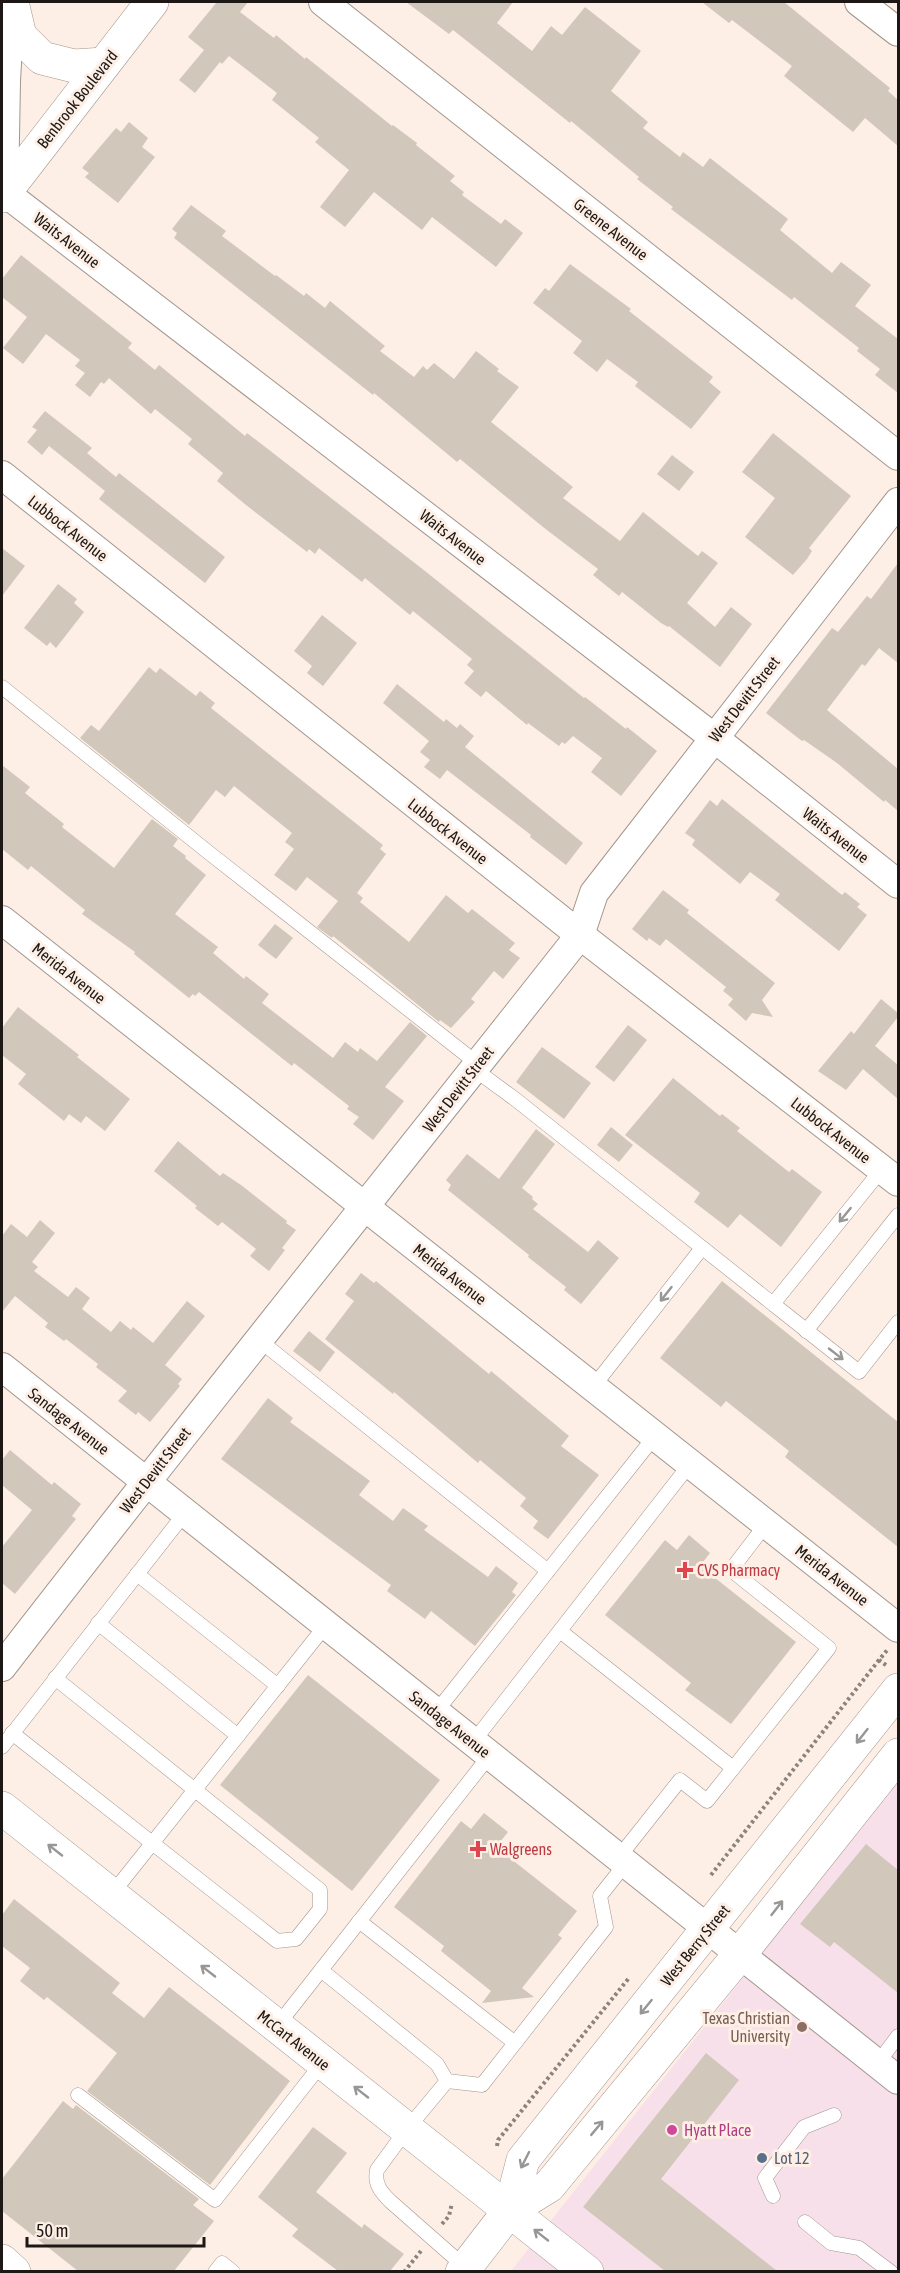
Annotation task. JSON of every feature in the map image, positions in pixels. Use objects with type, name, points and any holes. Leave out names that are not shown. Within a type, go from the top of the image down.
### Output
[{"type":"main road","points":[[11,2],[20,36],[42,58],[74,66],[104,64]]},
{"type":"main road","name":"Benbrook Boulevard","points":[[3,194],[152,2]]},
{"type":"main road","name":"West Berry Street","points":[[510,2210],[523,2160],[709,1929],[896,1681]]},
{"type":"main road","name":"West Berry Street","points":[[464,2269],[510,2210],[549,2186],[741,1954],[898,1755]]},
{"type":"main road","name":"McCart Avenue","points":[[2,1808],[587,2271]]},
{"type":"main road","points":[[2,2261],[14,2271]]},
{"type":"street","points":[[3,194],[11,2]]},
{"type":"street","name":"Greene Avenue","points":[[323,2],[898,456]]},
{"type":"street","points":[[860,2],[898,32]]},
{"type":"street","name":"Waits Avenue","points":[[3,194],[713,737],[898,884]]},
{"type":"street","name":"Lubbock Avenue","points":[[2,475],[580,935],[890,1176]]},
{"type":"street","name":"West Devitt Street","points":[[2,1667],[145,1481],[366,1207],[580,935],[594,893],[713,737],[898,502]]},
{"type":"street","name":"Merida Avenue","points":[[2,920],[766,1524],[896,1636]]},
{"type":"street","name":"Sandage Avenue","points":[[2,1367],[888,2071]]},
{"type":"lane","points":[[2,687],[859,1372],[898,1322]]},
{"type":"lane","points":[[773,1304],[890,1176]]},
{"type":"lane","points":[[806,1331],[898,1215]]},
{"type":"lane","points":[[593,1387],[702,1248]]},
{"type":"lane","points":[[259,1340],[548,1571]]},
{"type":"lane","points":[[436,1712],[656,1436]]},
{"type":"lane","points":[[277,2026],[359,1921],[482,1749],[560,1631],[690,1464]]},
{"type":"lane","points":[[2,1747],[185,1513]]},
{"type":"lane","points":[[447,2081],[482,2085],[606,1927],[600,1896],[622,1860],[680,1780],[707,1801],[829,1648],[732,1570],[766,1524]]},
{"type":"lane","points":[[137,1574],[278,1686]]},
{"type":"lane","points":[[98,1623],[238,1736]]},
{"type":"lane","points":[[111,1895],[326,1625]]},
{"type":"lane","points":[[560,1631],[733,1768]]},
{"type":"lane","points":[[12,1733],[277,1941],[296,1939],[321,1909],[320,1890],[55,1678]]},
{"type":"lane","points":[[359,1921],[515,2043]]},
{"type":"lane","points":[[321,1970],[437,2064],[447,2081]]},
{"type":"lane","points":[[888,2071],[898,2036]]},
{"type":"lane","points":[[78,2095],[215,2200],[323,2062]]},
{"type":"lane","points":[[447,2081],[407,2128],[376,2170],[375,2178],[379,2189],[390,2201],[464,2269]]},
{"type":"lane","points":[[773,2196],[765,2178],[780,2156],[804,2127],[834,2115]]},
{"type":"lane","points":[[805,2222],[831,2243],[859,2248],[891,2271]]},
{"type":"path","points":[[711,1875],[896,1636]]},
{"type":"path","points":[[879,1660],[896,1681]]},
{"type":"path","points":[[497,2146],[498,2140],[636,1969]]},
{"type":"shaded area","name":"Texas Christian University","points":[[898,1782],[898,2271],[511,2271]]},
{"type":"building","points":[[217,2],[248,2],[240,12],[274,38],[276,35],[305,59],[306,57],[392,126],[417,143],[416,145],[455,176],[450,181],[464,192],[462,195],[501,224],[505,219],[523,233],[496,267],[432,217],[422,230],[374,192],[345,227],[320,207],[349,170],[315,142],[319,138],[272,100],[277,93],[229,56],[222,64],[220,62],[195,93],[179,80],[204,50],[188,37]]},
{"type":"building","points":[[406,2],[513,2],[497,23],[532,51],[551,26],[562,35],[585,7],[641,51],[611,91],[648,122],[643,128],[680,157],[683,152],[703,167],[710,158],[788,219],[780,230],[832,273],[841,262],[871,285],[855,306],[898,339],[898,393],[875,375],[880,369],[857,351],[859,348],[794,297],[792,300],[671,209],[673,207],[637,179],[639,177],[571,121],[570,123],[453,30],[449,34]]},
{"type":"building","points":[[702,2],[784,2],[890,88],[888,91],[898,100],[898,146],[865,118],[853,132],[784,76],[792,66],[732,20],[729,23]]},
{"type":"building","points":[[129,122],[148,138],[142,147],[155,157],[118,203],[85,177],[89,173],[82,168],[116,128],[121,132]]},
{"type":"building","points":[[191,205],[226,231],[222,236],[275,276],[304,296],[306,293],[325,308],[330,301],[385,346],[380,351],[414,377],[423,366],[427,370],[434,363],[454,379],[476,351],[499,369],[497,371],[519,387],[491,422],[573,487],[563,498],[620,541],[643,512],[698,556],[702,551],[718,563],[687,603],[715,627],[731,607],[752,624],[720,667],[622,592],[619,596],[593,575],[598,569],[460,459],[457,462],[374,393],[373,395],[174,238],[177,233],[172,229]]},
{"type":"building","points":[[21,255],[132,343],[128,348],[155,370],[159,365],[245,436],[247,433],[584,698],[657,751],[621,796],[591,772],[602,758],[573,736],[565,744],[562,742],[559,746],[528,723],[527,725],[486,691],[481,697],[464,683],[474,671],[467,665],[472,659],[413,611],[410,615],[365,578],[362,582],[319,548],[315,554],[309,549],[307,552],[246,505],[217,481],[223,473],[188,444],[192,439],[155,409],[151,414],[109,378],[104,384],[101,382],[90,397],[75,385],[85,373],[75,366],[80,360],[46,334],[23,364],[3,348],[27,317],[2,297],[2,279]]},
{"type":"building","points":[[570,264],[631,309],[629,311],[713,377],[709,382],[721,392],[691,429],[635,386],[638,382],[607,359],[597,372],[573,353],[582,341],[533,303],[545,288],[549,291]]},
{"type":"building","points":[[45,411],[92,448],[87,453],[116,477],[119,473],[225,557],[205,583],[99,499],[105,491],[49,446],[42,455],[27,442],[37,430],[32,427]]},
{"type":"building","points":[[773,433],[851,496],[809,548],[812,551],[793,575],[745,537],[775,498],[742,472]]},
{"type":"building","points":[[672,455],[694,472],[679,491],[657,474]]},
{"type":"building","points":[[2,548],[25,566],[2,596]]},
{"type":"building","points":[[898,563],[898,663],[879,648],[865,666],[862,664],[827,710],[898,769],[898,811],[837,763],[804,740],[802,741],[766,713],[832,628],[838,632],[867,596],[871,599]]},
{"type":"building","points":[[58,584],[77,599],[74,603],[84,612],[56,648],[50,642],[47,646],[24,628]]},
{"type":"building","points":[[322,615],[357,643],[323,686],[307,673],[312,666],[294,651]]},
{"type":"building","points":[[149,667],[156,673],[160,668],[196,696],[200,691],[215,703],[211,708],[383,845],[380,849],[386,854],[357,893],[363,898],[360,902],[409,942],[446,895],[468,913],[472,909],[515,943],[509,950],[520,958],[503,979],[494,971],[471,999],[475,1002],[451,1028],[440,1020],[439,1022],[333,936],[332,938],[317,927],[338,901],[307,877],[296,891],[274,875],[294,849],[285,842],[292,833],[234,786],[225,797],[216,790],[189,825],[80,738],[91,725],[99,731]]},
{"type":"building","points":[[397,684],[444,722],[446,719],[457,728],[460,724],[474,736],[465,747],[583,843],[566,865],[447,770],[440,779],[424,767],[430,760],[420,752],[429,741],[383,703]]},
{"type":"building","points":[[2,765],[30,787],[25,793],[64,824],[62,827],[114,868],[152,819],[178,839],[173,846],[206,875],[175,914],[218,947],[213,953],[244,979],[246,976],[269,994],[262,1003],[333,1058],[345,1042],[358,1052],[360,1048],[377,1061],[410,1022],[427,1036],[385,1087],[404,1101],[373,1140],[353,1124],[359,1117],[347,1109],[349,1106],[294,1063],[292,1066],[199,992],[189,998],[134,954],[135,952],[82,914],[85,910],[31,866],[28,870],[2,849]]},
{"type":"building","points":[[722,799],[842,895],[845,892],[860,904],[857,907],[867,915],[839,951],[775,900],[780,894],[750,872],[740,884],[692,845],[695,840],[685,833],[710,800],[717,806]]},
{"type":"building","points":[[663,890],[689,910],[687,913],[775,983],[762,1000],[773,1017],[752,1013],[746,1021],[728,1005],[733,999],[723,991],[726,987],[666,939],[660,946],[649,938],[647,941],[632,929]]},
{"type":"building","points":[[275,924],[293,938],[276,959],[258,945]]},
{"type":"building","points":[[881,999],[898,1013],[898,1017],[875,1046],[898,1065],[898,1099],[863,1069],[846,1090],[818,1071],[851,1031],[854,1034]]},
{"type":"building","points":[[18,1007],[130,1099],[105,1131],[86,1116],[81,1123],[69,1114],[64,1121],[18,1084],[26,1074],[2,1055],[2,1028]]},
{"type":"building","points":[[628,1025],[647,1040],[614,1082],[595,1067]]},
{"type":"building","points":[[542,1047],[591,1083],[564,1119],[516,1082]]},
{"type":"building","points":[[673,1078],[720,1116],[722,1114],[740,1128],[737,1131],[789,1172],[792,1169],[822,1192],[781,1247],[740,1214],[728,1228],[694,1202],[700,1193],[625,1135]]},
{"type":"building","points":[[611,1127],[633,1145],[619,1162],[597,1145]]},
{"type":"building","points":[[536,1129],[555,1144],[522,1188],[538,1204],[533,1209],[588,1252],[598,1240],[619,1258],[581,1304],[564,1290],[566,1287],[528,1257],[529,1255],[448,1190],[451,1185],[446,1180],[467,1154],[499,1179]]},
{"type":"building","points":[[178,1141],[220,1176],[223,1173],[241,1185],[296,1230],[282,1248],[285,1250],[269,1271],[250,1256],[256,1249],[222,1222],[218,1226],[154,1171]]},
{"type":"building","points":[[40,1220],[55,1233],[32,1262],[38,1267],[34,1271],[68,1297],[76,1287],[90,1298],[82,1309],[111,1332],[120,1321],[131,1330],[133,1327],[153,1343],[187,1301],[205,1316],[165,1365],[182,1379],[178,1384],[180,1386],[150,1422],[138,1412],[136,1415],[118,1401],[127,1391],[96,1367],[98,1364],[66,1339],[64,1341],[45,1327],[48,1323],[15,1296],[2,1312],[2,1236],[11,1224],[27,1237]]},
{"type":"building","points":[[361,1273],[374,1283],[376,1281],[489,1374],[491,1371],[569,1436],[561,1446],[599,1475],[548,1539],[533,1528],[538,1521],[520,1506],[526,1498],[480,1460],[478,1463],[394,1392],[393,1394],[325,1339],[354,1301],[345,1294]]},
{"type":"building","points":[[722,1281],[898,1422],[898,1547],[785,1457],[789,1451],[726,1401],[721,1407],[660,1358]]},
{"type":"building","points":[[309,1331],[335,1352],[320,1372],[293,1351]]},
{"type":"building","points":[[268,1398],[293,1418],[290,1422],[370,1481],[359,1495],[393,1521],[403,1508],[428,1526],[424,1530],[488,1577],[496,1566],[518,1583],[512,1592],[516,1595],[475,1646],[431,1611],[425,1619],[387,1591],[391,1585],[221,1459]]},
{"type":"building","points":[[10,1450],[52,1485],[54,1482],[81,1504],[72,1516],[76,1519],[15,1594],[2,1583],[2,1547],[32,1510],[2,1485],[2,1460]]},
{"type":"building","name":"CVS Pharmacy","points":[[689,1535],[710,1553],[700,1566],[796,1642],[731,1724],[685,1690],[691,1683],[605,1615],[665,1540],[677,1550]]},
{"type":"building","points":[[308,1675],[440,1780],[352,1891],[220,1785]]},
{"type":"building","name":"Walgreens","points":[[484,1813],[508,1832],[496,1847],[577,1911],[558,1935],[562,1938],[522,1988],[534,1997],[482,2003],[491,1991],[441,1951],[444,1946],[394,1907],[461,1821],[471,1829]]},
{"type":"building","points":[[866,1844],[898,1870],[898,1993],[834,1942],[830,1947],[800,1924]]},
{"type":"building","points":[[14,1899],[120,1983],[112,1993],[144,2018],[169,1987],[290,2081],[210,2185],[87,2091],[117,2053],[47,1997],[44,2000],[20,1981],[30,1968],[2,1946],[2,1915]]},
{"type":"building","name":"Hyatt Place","points":[[706,2053],[739,2080],[661,2179],[777,2271],[665,2271],[583,2207]]},
{"type":"building","points":[[63,2101],[73,2109],[76,2105],[199,2199],[193,2205],[214,2221],[174,2271],[78,2271],[2,2211],[2,2179]]},
{"type":"building","points":[[313,2127],[347,2153],[316,2192],[362,2228],[364,2224],[404,2254],[390,2271],[338,2271],[292,2236],[298,2229],[258,2197]]},
{"type":"place","name":"CVS Pharmacy","points":[[685,1570]]},
{"type":"place","name":"Walgreens","points":[[478,1849]]},
{"type":"place","name":"Texas Christian University","points":[[802,2027]]},
{"type":"place","name":"Hyatt Place","points":[[672,2130]]},
{"type":"place","name":"Lot 12","points":[[762,2158]]}]
